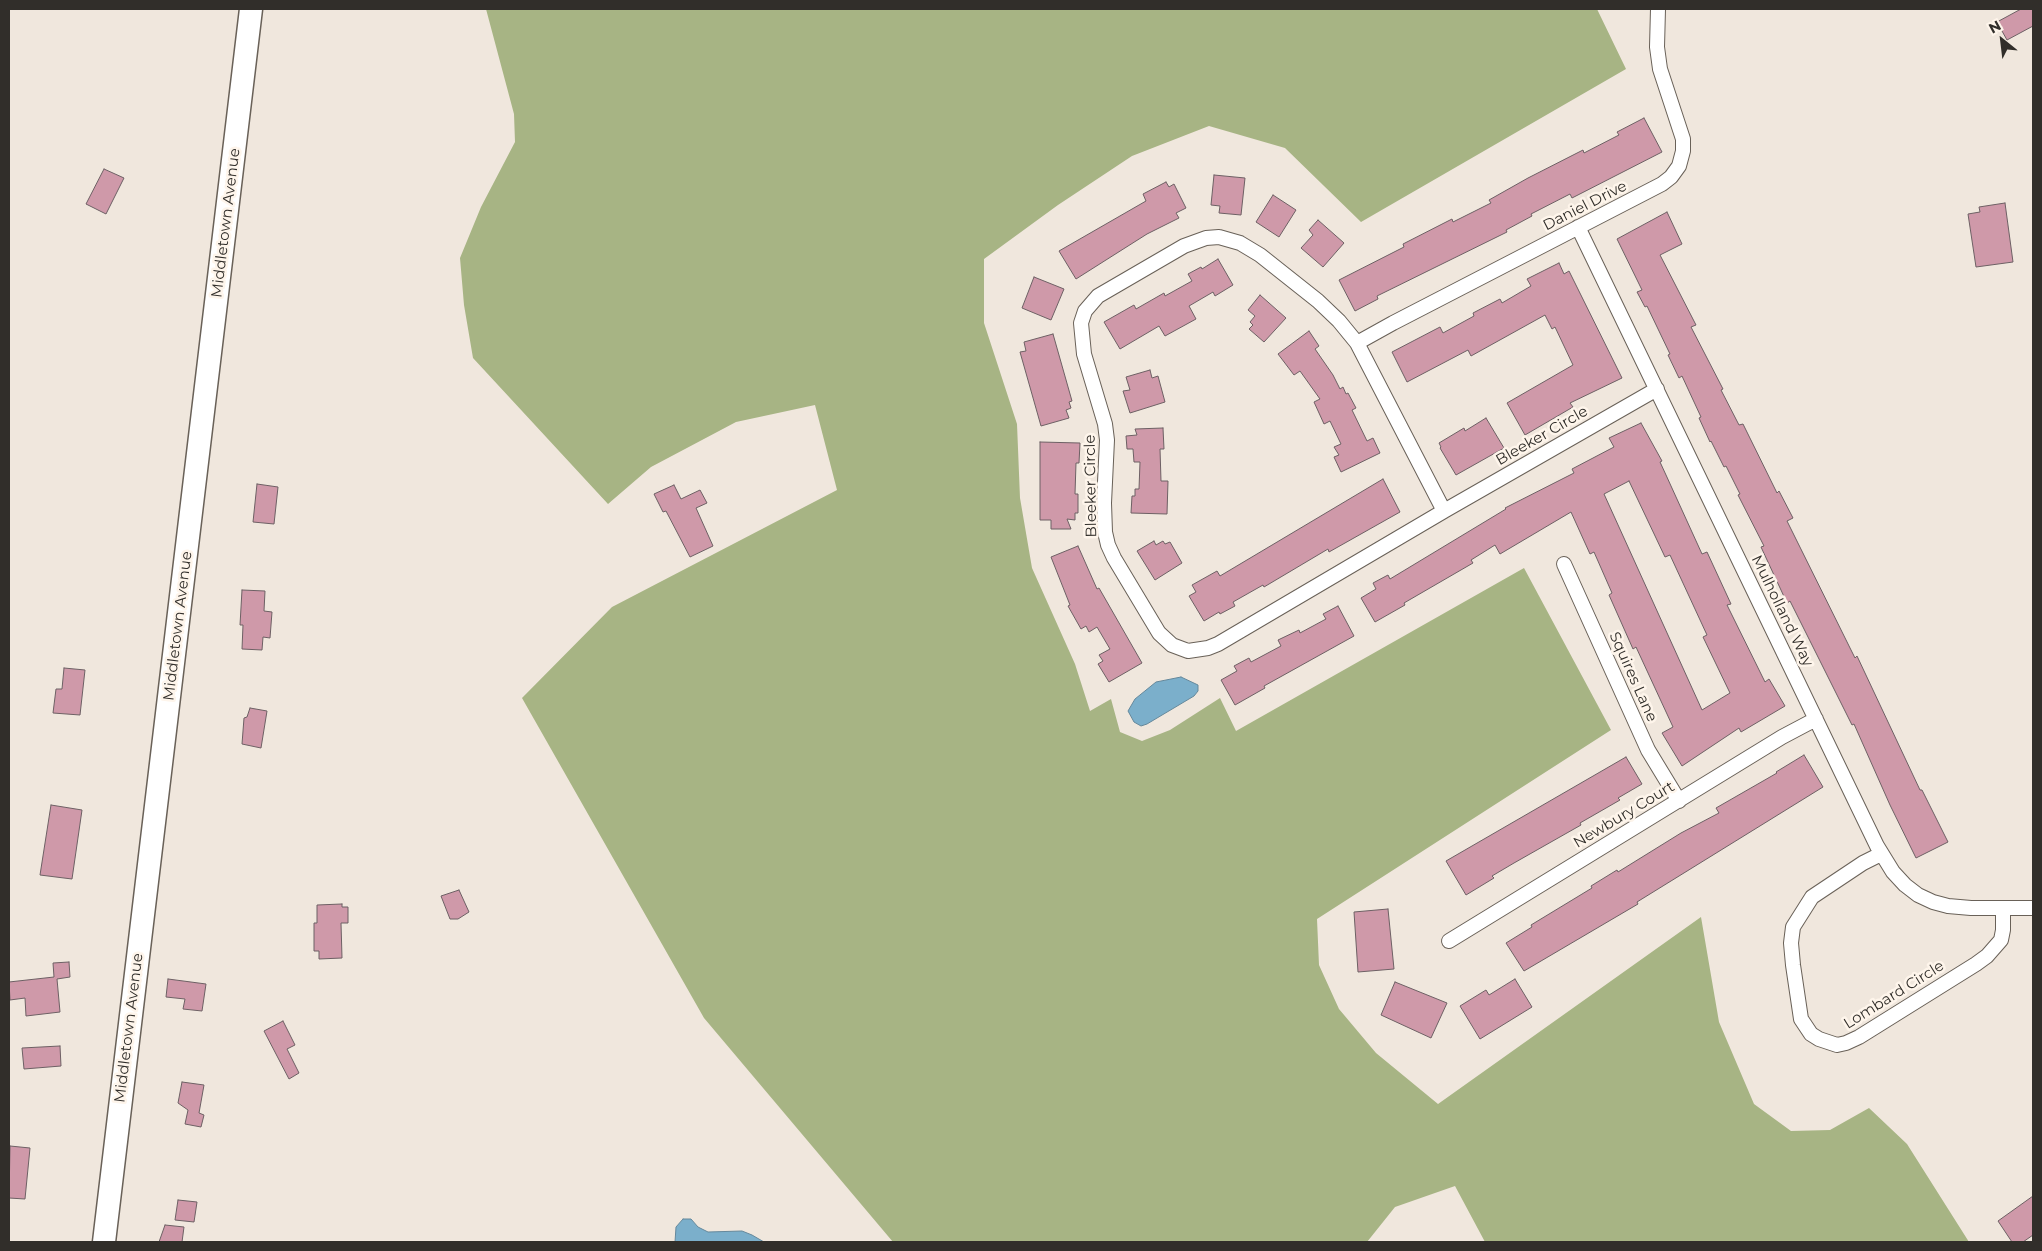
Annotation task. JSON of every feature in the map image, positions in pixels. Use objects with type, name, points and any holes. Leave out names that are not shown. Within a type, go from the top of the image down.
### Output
[{"type":"main road","name":"Middletown Avenue","points":[[104,1242],[251,9]]},
{"type":"street","name":"Daniel Drive","points":[[1357,343],[1662,184],[1671,177],[1680,166],[1683,139],[1660,70],[1657,47],[1658,9]]},
{"type":"street","name":"Mulholland Way","points":[[1578,227],[1892,872],[1905,885],[1933,902],[1948,906],[2033,908]]},
{"type":"street","name":"Bleeker Circle","points":[[1444,511],[1357,343],[1339,321],[1318,301],[1260,255],[1240,243],[1229,238],[1206,238],[1184,246],[1098,296],[1085,311],[1081,322],[1081,337],[1084,354],[1105,424],[1107,440],[1104,503],[1105,532],[1114,558],[1164,639],[1188,651],[1199,650],[1218,644],[1657,389]]},
{"type":"street","name":"Squires Lane","points":[[1564,564],[1648,750],[1679,801]]},
{"type":"street","name":"Newbury Court","points":[[1449,941],[1816,719]]},
{"type":"street","name":"Lombard Circle","points":[[1882,854],[1856,868],[1812,898],[1793,927],[1791,944],[1801,1019],[1810,1034],[1818,1039],[1837,1044],[1846,1043],[1859,1037],[1976,964],[1987,956],[2001,940],[2003,908]]},
{"type":"green space","points":[[486,9],[1597,9],[1626,69],[1361,222],[1285,148],[1209,126],[1132,156],[1058,205],[984,259],[984,323],[1017,424],[1020,498],[1032,568],[1075,664],[1090,711],[1111,699],[1120,732],[1142,741],[1170,730],[1220,698],[1236,731],[1524,568],[1611,730],[1317,919],[1319,965],[1339,1009],[1376,1053],[1438,1104],[1701,917],[1719,1022],[1754,1104],[1791,1131],[1830,1130],[1869,1108],[1907,1144],[1969,1242],[1485,1242],[1455,1186],[1395,1207],[1367,1242],[893,1242],[704,1018],[522,698],[612,607],[837,490],[815,405],[736,422],[651,467],[608,504],[473,358],[464,305],[460,258],[481,207],[515,142],[514,114]]},
{"type":"water","points":[[1181,677],[1198,685],[1198,691],[1194,696],[1147,724],[1141,726],[1134,722],[1128,711],[1135,699],[1156,682]]},
{"type":"water","points":[[683,1219],[691,1219],[698,1227],[708,1232],[742,1231],[764,1242],[675,1242],[676,1227]]},
{"type":"building","points":[[2021,9],[2033,9],[2033,26],[2007,40],[1997,22]]},
{"type":"building","points":[[1644,118],[1662,152],[1572,198],[1570,194],[1531,214],[1532,216],[1506,230],[1507,232],[1377,296],[1378,299],[1355,311],[1339,280],[1404,247],[1403,244],[1452,219],[1453,222],[1491,203],[1489,200],[1528,178],[1583,150],[1584,153],[1619,135],[1617,132]]},
{"type":"building","points":[[104,169],[124,178],[106,214],[86,204]]},
{"type":"building","points":[[1214,175],[1245,178],[1241,215],[1219,213],[1220,206],[1211,205]]},
{"type":"building","points":[[1166,182],[1169,187],[1174,184],[1186,208],[1176,213],[1179,218],[1147,234],[1076,279],[1059,251],[1146,201],[1143,194]]},
{"type":"building","points":[[1273,195],[1296,210],[1279,237],[1256,222]]},
{"type":"building","points":[[2005,203],[2013,262],[1976,267],[1968,214],[1980,212],[1979,207]]},
{"type":"building","points":[[1667,212],[1682,244],[1660,255],[1696,325],[1691,327],[1739,425],[1743,424],[1777,493],[1779,491],[1793,518],[1787,521],[1855,658],[1857,656],[1920,790],[1922,790],[1948,842],[1916,858],[1854,724],[1852,725],[1790,601],[1787,603],[1761,547],[1764,546],[1738,495],[1740,494],[1726,466],[1724,467],[1710,442],[1682,376],[1679,378],[1668,355],[1670,354],[1647,306],[1645,307],[1637,292],[1642,290],[1617,239]]},
{"type":"building","points":[[1318,220],[1344,243],[1323,267],[1301,248],[1313,235],[1309,230]]},
{"type":"building","points":[[1218,259],[1233,285],[1215,296],[1213,292],[1189,306],[1196,319],[1165,336],[1159,326],[1120,349],[1104,322],[1134,305],[1136,309],[1164,293],[1165,296],[1192,281],[1188,274],[1201,267],[1202,269]]},
{"type":"building","points":[[1559,263],[1564,274],[1569,271],[1622,378],[1570,403],[1573,407],[1525,435],[1507,403],[1573,365],[1555,327],[1552,329],[1545,315],[1471,356],[1468,350],[1407,382],[1392,352],[1440,327],[1443,333],[1474,316],[1473,313],[1500,299],[1502,303],[1531,286],[1527,279]]},
{"type":"building","points":[[1034,277],[1064,289],[1051,320],[1022,308]]},
{"type":"building","points":[[1260,295],[1286,318],[1264,342],[1249,329],[1253,325],[1250,322],[1255,316],[1248,310]]},
{"type":"building","points":[[1309,331],[1319,346],[1315,349],[1340,389],[1343,387],[1356,408],[1352,410],[1367,441],[1373,438],[1380,453],[1341,472],[1334,457],[1339,455],[1334,447],[1341,444],[1330,421],[1324,424],[1314,402],[1320,399],[1300,371],[1294,375],[1278,354]]},
{"type":"building","points":[[1053,334],[1072,401],[1069,402],[1071,408],[1066,410],[1069,418],[1041,426],[1020,352],[1026,351],[1024,342]]},
{"type":"building","points":[[1150,370],[1152,378],[1158,376],[1165,402],[1130,413],[1123,391],[1130,390],[1126,377]]},
{"type":"building","points":[[1486,418],[1504,448],[1456,475],[1439,443],[1464,428],[1465,431]]},
{"type":"building","points":[[1641,423],[1662,461],[1660,462],[1702,554],[1707,552],[1731,604],[1727,605],[1765,682],[1769,679],[1785,706],[1741,732],[1739,728],[1682,766],[1662,733],[1673,727],[1636,647],[1633,649],[1609,595],[1612,593],[1594,552],[1590,554],[1571,512],[1500,554],[1495,545],[1471,560],[1473,563],[1375,622],[1361,598],[1376,589],[1373,583],[1388,575],[1390,579],[1505,508],[1574,473],[1572,469],[1614,447],[1609,438]],"holes":[[[1629,481],[1665,557],[1670,555],[1707,635],[1703,637],[1730,693],[1702,710],[1604,494]]]},
{"type":"building","points":[[1163,428],[1164,449],[1160,449],[1161,481],[1168,481],[1167,514],[1131,513],[1132,496],[1135,496],[1135,489],[1139,489],[1140,462],[1134,462],[1133,449],[1127,449],[1126,436],[1137,435],[1135,429]]},
{"type":"building","points":[[1040,442],[1080,443],[1079,463],[1076,463],[1075,494],[1078,494],[1078,513],[1075,513],[1075,520],[1067,519],[1071,529],[1051,529],[1051,520],[1040,520]]},
{"type":"building","points":[[1383,479],[1400,512],[1329,552],[1328,549],[1264,587],[1263,585],[1233,602],[1235,606],[1220,614],[1219,612],[1204,621],[1189,596],[1196,592],[1192,585],[1217,571],[1220,576]]},
{"type":"building","points":[[257,484],[278,487],[274,524],[253,522]]},
{"type":"building","points":[[674,485],[681,499],[700,490],[707,503],[696,508],[713,546],[690,557],[666,511],[663,512],[654,494]]},
{"type":"building","points":[[1154,541],[1156,545],[1163,541],[1165,544],[1170,542],[1182,563],[1155,580],[1137,551]]},
{"type":"building","points":[[1078,546],[1097,589],[1099,588],[1142,663],[1109,682],[1098,664],[1103,661],[1099,655],[1110,649],[1097,627],[1089,632],[1086,626],[1081,629],[1068,606],[1070,605],[1051,557]]},
{"type":"building","points":[[242,590],[265,591],[264,611],[272,612],[270,638],[263,637],[262,650],[242,649],[243,625],[240,625]]},
{"type":"building","points":[[1338,606],[1354,636],[1264,686],[1265,688],[1235,705],[1221,680],[1237,671],[1234,666],[1249,658],[1251,662],[1281,646],[1278,640],[1299,630],[1300,633],[1326,619],[1323,614]]},
{"type":"building","points":[[64,668],[85,670],[80,715],[53,713],[56,689],[62,689]]},
{"type":"building","points":[[250,708],[267,711],[261,748],[242,744],[244,718],[247,717]]},
{"type":"building","points":[[1804,755],[1823,787],[1637,902],[1638,904],[1524,971],[1506,943],[1617,870],[1618,872],[1681,833],[1719,813],[1716,808]]},
{"type":"building","points":[[1626,757],[1642,784],[1618,798],[1620,800],[1580,823],[1581,825],[1492,876],[1494,878],[1466,895],[1446,861]]},
{"type":"building","points":[[51,805],[82,810],[72,879],[40,875]]},
{"type":"building","points":[[459,890],[469,912],[458,919],[450,919],[441,896]]},
{"type":"building","points":[[342,904],[342,907],[348,907],[348,923],[341,923],[342,958],[319,959],[319,951],[314,951],[314,923],[317,923],[317,905]]},
{"type":"building","points":[[1388,909],[1394,969],[1358,972],[1354,912]]},
{"type":"building","points":[[69,962],[70,977],[57,979],[60,1012],[26,1016],[25,998],[10,1000],[9,982],[54,977],[53,963]]},
{"type":"building","points":[[168,979],[206,984],[202,1011],[183,1009],[185,999],[166,997]]},
{"type":"building","points":[[1515,979],[1532,1007],[1480,1039],[1460,1006],[1486,990],[1489,995]]},
{"type":"building","points":[[1395,982],[1447,1003],[1431,1038],[1381,1015]]},
{"type":"building","points":[[283,1021],[295,1045],[287,1049],[299,1073],[289,1079],[264,1031]]},
{"type":"building","points":[[60,1046],[61,1066],[24,1069],[22,1048]]},
{"type":"building","points":[[182,1082],[204,1085],[199,1113],[204,1115],[201,1127],[185,1124],[188,1110],[178,1103]]},
{"type":"building","points":[[10,1146],[30,1148],[25,1199],[9,1198]]},
{"type":"building","points":[[2033,1196],[2033,1235],[2023,1242],[2012,1242],[1998,1221]]},
{"type":"building","points":[[178,1200],[197,1202],[194,1222],[175,1220]]},
{"type":"building","points":[[165,1225],[184,1227],[182,1242],[159,1242]]}]
